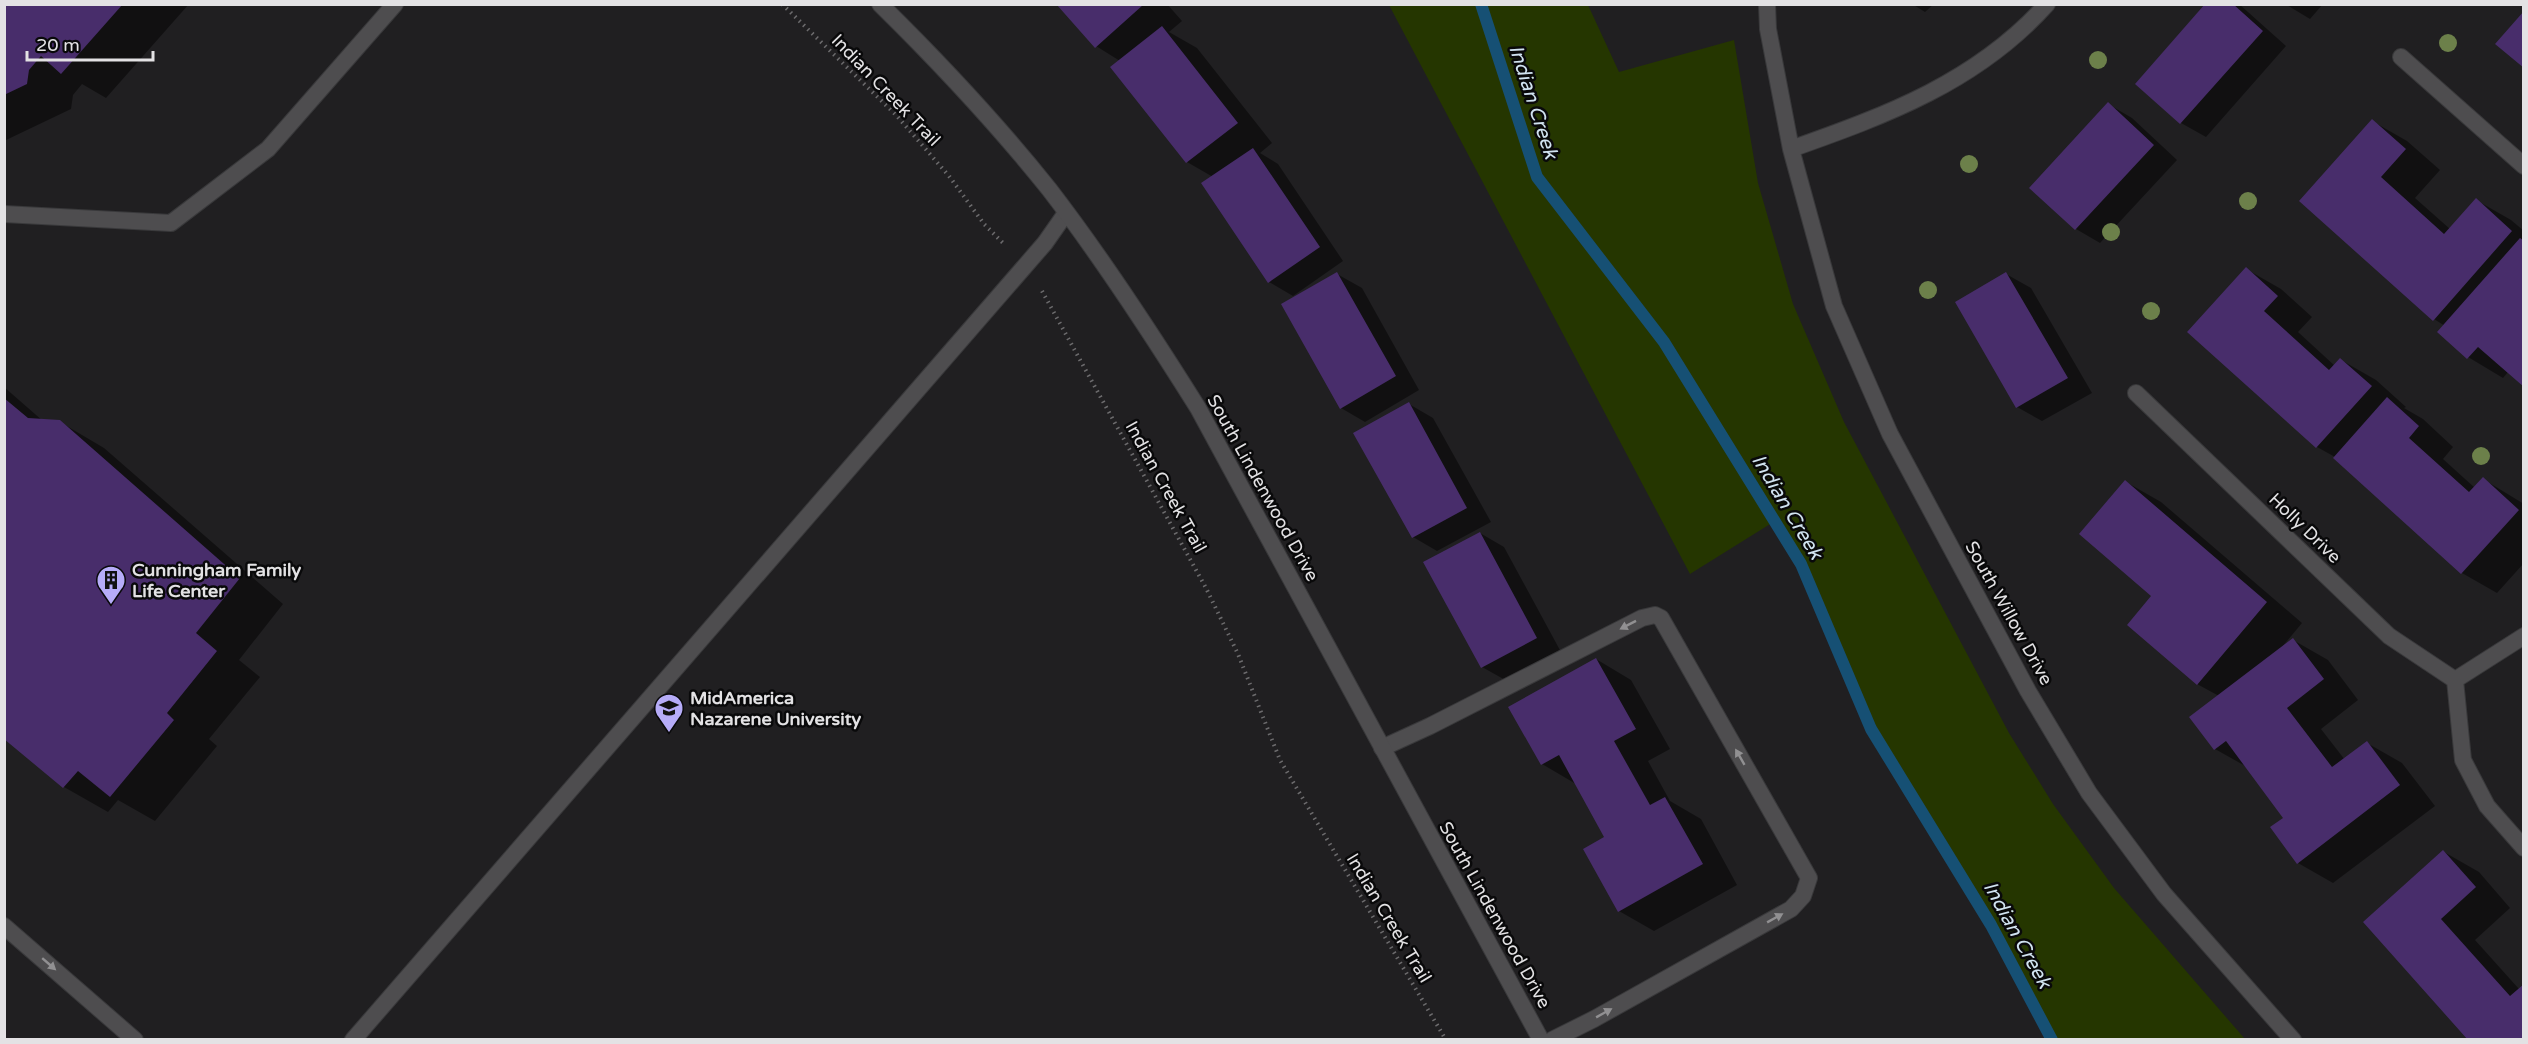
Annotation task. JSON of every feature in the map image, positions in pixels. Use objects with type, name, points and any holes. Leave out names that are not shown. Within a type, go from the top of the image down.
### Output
[{"type":"street","points":[[4,214],[171,223],[268,149],[395,4]]},
{"type":"street","name":"South Lindenwood Drive","points":[[880,4],[941,64],[1048,188],[1141,316],[1198,408],[1541,1040]]},
{"type":"street","name":"South Willow Drive","points":[[1767,4],[1768,29],[1791,149],[1834,306],[1890,434],[2028,691],[2088,793],[2164,894],[2293,1040]]},
{"type":"street","points":[[1791,149],[1897,110],[1968,73],[2026,28],[2047,4]]},
{"type":"street","points":[[2401,57],[2523,166]]},
{"type":"street","points":[[353,1040],[1045,243],[1066,213]]},
{"type":"street","name":"Holly Drive","points":[[2136,393],[2389,636],[2455,680]]},
{"type":"street","points":[[1382,748],[1642,618],[1655,615],[1661,618],[1809,878],[1803,896],[1791,909],[1552,1040]]},
{"type":"street","points":[[2523,636],[2455,680],[2463,760],[2487,806],[2523,848]]},
{"type":"street","points":[[4,926],[135,1040]]},
{"type":"path","name":"Indian Creek Trail","points":[[782,4],[896,115],[949,176],[984,224],[1024,267],[1044,293],[1206,588],[1238,654],[1280,760],[1446,1040]]},
{"type":"green space","points":[[1389,5],[1588,5],[1619,72],[1734,40],[1758,183],[1793,304],[1844,422],[2009,733],[2053,804],[2114,888],[2245,1039],[2052,1039],[1991,925],[1871,729],[1801,564],[1775,521],[1690,574]]},
{"type":"building","points":[[4,4],[123,4],[61,74],[41,56],[29,70],[27,84],[4,95]]},
{"type":"building","points":[[2205,4],[2233,4],[2263,31],[2180,124],[2135,84]]},
{"type":"building","points":[[1057,5],[1143,5],[1095,48]]},
{"type":"building","points":[[2524,11],[2524,68],[2495,44]]},
{"type":"building","points":[[1162,26],[1238,123],[1186,163],[1110,67]]},
{"type":"building","points":[[2108,102],[2154,145],[2075,230],[2029,188]]},
{"type":"building","points":[[2372,119],[2406,149],[2381,177],[2444,234],[2476,198],[2512,231],[2433,321],[2299,201]]},
{"type":"building","points":[[1253,148],[1320,247],[1268,283],[1201,183]]},
{"type":"building","points":[[2520,238],[2524,241],[2524,387],[2478,347],[2467,359],[2437,332]]},
{"type":"building","points":[[2246,267],[2278,296],[2264,311],[2329,370],[2340,358],[2372,386],[2316,448],[2187,332]]},
{"type":"building","points":[[1337,272],[1396,376],[1340,409],[1281,304]]},
{"type":"building","points":[[2006,272],[2068,378],[2016,408],[1955,302]]},
{"type":"building","points":[[2387,397],[2419,426],[2409,438],[2469,492],[2483,477],[2519,510],[2461,574],[2333,458]]},
{"type":"building","name":"Cunningham Family Life Center","points":[[4,398],[28,418],[60,420],[240,578],[196,633],[217,651],[167,713],[174,720],[110,797],[78,771],[63,788],[4,739]]},
{"type":"building","points":[[1409,402],[1467,508],[1412,538],[1353,433]]},
{"type":"building","points":[[2125,480],[2267,602],[2197,685],[2127,625],[2151,596],[2079,534]]},
{"type":"building","points":[[1480,532],[1537,638],[1481,668],[1423,562]]},
{"type":"building","points":[[2293,638],[2324,679],[2287,708],[2332,767],[2367,741],[2400,785],[2297,864],[2270,827],[2283,818],[2226,741],[2214,750],[2189,717]]},
{"type":"building","points":[[1596,658],[1636,729],[1614,741],[1650,805],[1665,797],[1703,864],[1618,912],[1583,849],[1604,837],[1559,755],[1541,765],[1508,707]]},
{"type":"building","points":[[2443,850],[2476,887],[2441,919],[2510,996],[2524,984],[2524,1040],[2468,1040],[2363,922]]},
{"type":"waterway","name":"Indian Creek","points":[[1481,4],[1537,177],[1664,342],[1801,564],[1871,729],[1991,925],[2052,1040]]},
{"type":"place","name":"Cunningham Family Life Center","points":[[111,606]]},
{"type":"place","name":"MidAmerica Nazarene University","points":[[669,734]]}]
